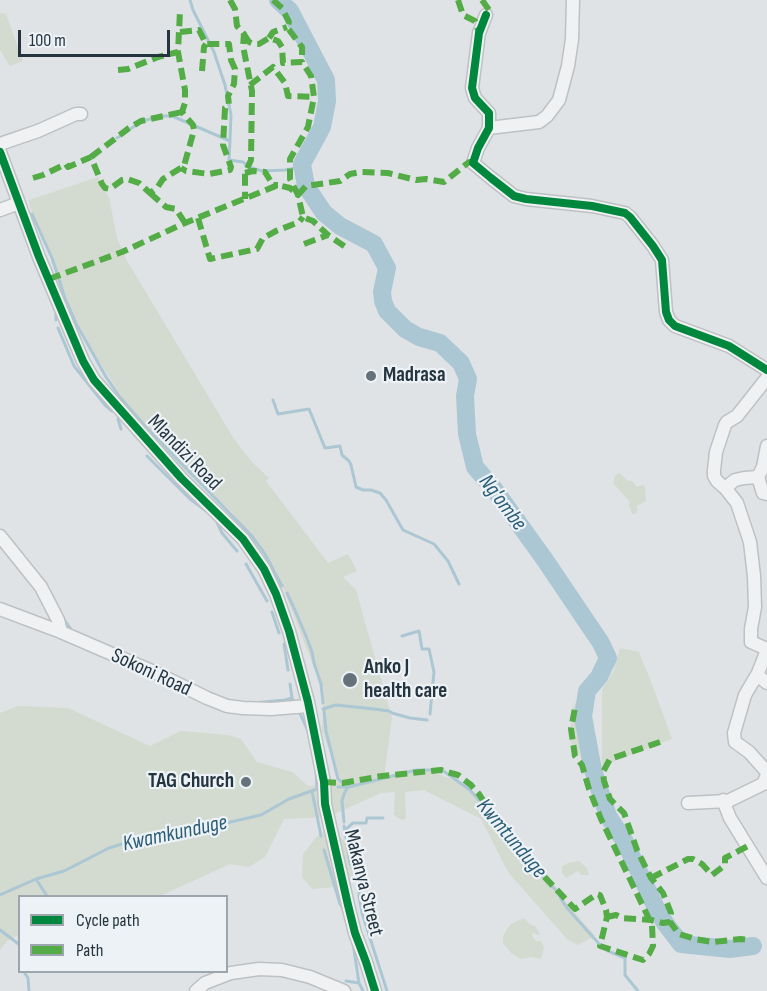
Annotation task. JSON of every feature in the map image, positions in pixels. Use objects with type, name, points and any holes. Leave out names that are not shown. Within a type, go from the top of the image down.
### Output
[{"type":"street","points":[[489,128],[539,122],[548,116],[559,100],[572,39],[573,0]]},
{"type":"street","points":[[486,15],[479,33],[472,88],[476,98],[489,113],[489,128],[473,163],[514,196],[526,200],[592,206],[625,213],[662,260],[666,312],[669,320],[675,326],[729,346],[767,370]]},
{"type":"street","points":[[0,144],[81,114]]},
{"type":"street","name":"Mlandizi Road","points":[[0,152],[73,340],[94,380],[181,478],[243,539],[264,569],[290,630],[324,782]]},
{"type":"street","points":[[0,210],[20,204]]},
{"type":"street","points":[[688,803],[732,800],[765,784],[767,775],[750,752],[735,742],[736,726],[747,691],[762,679],[767,649],[751,642],[755,607],[750,542],[737,503],[717,482],[714,470],[716,452],[727,422],[738,416],[767,378]]},
{"type":"street","points":[[767,447],[763,467],[758,477],[763,493],[767,494]]},
{"type":"street","points":[[726,489],[735,480],[758,477]]},
{"type":"street","points":[[0,536],[41,587],[58,620],[61,632]]},
{"type":"street","name":"Sokoni Road","points":[[0,609],[61,632],[227,706],[271,709],[308,706]]},
{"type":"street","name":"Makanya Street","points":[[324,782],[325,804],[355,933],[375,991]]},
{"type":"street","points":[[723,800],[730,818],[767,878]]},
{"type":"street","points":[[196,991],[205,983],[231,973],[259,969],[282,970],[310,977],[344,991]]},
{"type":"shaded area","points":[[0,13],[6,14],[23,61],[10,66],[0,50]]},
{"type":"shaded area","points":[[98,177],[109,197],[117,238],[126,259],[234,439],[252,462],[269,478],[266,481],[328,563],[348,554],[357,571],[343,577],[356,590],[392,718],[384,777],[425,769],[464,784],[595,936],[578,945],[567,939],[508,872],[481,819],[424,790],[405,792],[406,819],[401,820],[393,814],[395,792],[381,793],[328,817],[284,819],[265,857],[249,867],[230,864],[162,895],[18,895],[18,936],[7,941],[0,950],[0,713],[18,706],[68,708],[150,746],[181,731],[228,735],[241,739],[257,762],[292,772],[308,786],[341,782],[322,731],[324,693],[276,570],[231,511],[181,468],[122,397],[93,352],[70,306],[29,200]]},
{"type":"shaded area","points":[[619,473],[637,487],[644,485],[645,487],[646,501],[637,506],[637,512],[633,515],[630,502],[614,484],[614,477]]},
{"type":"shaded area","points":[[620,648],[639,652],[672,739],[602,766],[602,690],[614,670]]},
{"type":"shaded area","points":[[575,703],[586,703],[594,722],[593,736],[588,736],[597,769],[582,775],[579,753],[575,754],[570,739],[572,711]]},
{"type":"shaded area","points":[[325,831],[343,839],[356,860],[356,872],[345,886],[312,889],[302,877],[303,854],[317,836]]},
{"type":"shaded area","points":[[579,861],[587,868],[589,875],[581,875],[578,871],[566,878],[562,873],[562,866]]},
{"type":"shaded area","points":[[524,918],[529,924],[535,926],[540,934],[533,933],[532,936],[536,941],[541,941],[544,947],[541,959],[531,957],[521,959],[512,954],[503,943],[503,936],[511,924]]},
{"type":"waterway","points":[[190,0],[214,52],[225,85],[231,115],[230,140]]},
{"type":"waterway","name":"Ng'ombe","points":[[278,0],[290,11],[326,80],[327,101],[322,127],[302,164],[306,186],[324,213],[340,226],[374,244],[387,268],[382,292],[387,311],[405,329],[419,337],[440,343],[461,363],[468,379],[465,396],[467,434],[475,467],[494,489],[545,560],[601,643],[608,658],[599,677],[587,691],[583,717],[593,770],[608,816],[625,842],[656,908],[681,944],[730,949],[753,946]]},
{"type":"waterway","points":[[117,138],[142,121],[172,116],[230,141],[229,160],[243,162],[249,167],[262,171],[291,169],[302,164]]},
{"type":"waterway","points":[[32,214],[52,258],[65,298],[77,325],[106,377],[144,425],[251,535],[265,554],[282,586]]},
{"type":"waterway","points":[[56,310],[56,320]]},
{"type":"waterway","points":[[58,328],[74,366],[112,411]]},
{"type":"waterway","points":[[273,400],[278,414],[309,409],[325,448],[340,446],[342,455],[351,465],[356,487],[380,493],[403,530],[434,544],[448,561],[459,584]]},
{"type":"waterway","points":[[118,419],[121,429]]},
{"type":"waterway","points":[[147,456],[190,499],[205,510]]},
{"type":"waterway","points":[[216,520],[222,533],[237,551]]},
{"type":"waterway","points":[[246,564],[267,601]]},
{"type":"waterway","points":[[287,593],[293,606]]},
{"type":"waterway","points":[[53,597],[57,606]]},
{"type":"waterway","points":[[294,608],[312,652],[321,684],[323,703]]},
{"type":"waterway","points":[[272,612],[279,633]]},
{"type":"waterway","points":[[63,618],[73,632]]},
{"type":"waterway","points":[[402,636],[419,631],[422,649],[429,649],[434,672],[430,714]]},
{"type":"waterway","points":[[284,644],[288,670]]},
{"type":"waterway","points":[[290,684],[295,703]]},
{"type":"waterway","points":[[253,703],[292,698]]},
{"type":"waterway","points":[[323,709],[336,705],[374,709],[427,720]]},
{"type":"waterway","points":[[298,709],[309,733]]},
{"type":"waterway","points":[[324,711],[326,731],[338,779],[343,783],[350,783],[342,801],[344,822]]},
{"type":"waterway","name":"Kwmtunduge","points":[[338,787],[349,787],[416,770],[442,770],[470,790],[529,863],[559,893],[567,908],[601,946],[625,958],[625,975],[638,991]]},
{"type":"waterway","name":"Kwamkunduge","points":[[0,895],[36,879],[64,871],[109,848],[158,833],[200,829],[261,815],[289,799],[317,789],[316,771]]},
{"type":"waterway","points":[[312,791],[321,836]]},
{"type":"waterway","points":[[345,830],[353,823],[366,823],[367,818],[383,818]]},
{"type":"waterway","points":[[344,826],[350,863],[359,880],[362,913],[387,991]]},
{"type":"waterway","points":[[324,850],[340,904],[345,911]]},
{"type":"waterway","points":[[36,879],[46,895]]},
{"type":"waterway","points":[[0,930],[18,944]]},
{"type":"waterway","points":[[353,943],[359,983],[363,991]]},
{"type":"waterway","points":[[25,973],[28,978],[29,991]]},
{"type":"waterway","points":[[346,981],[359,983]]},
{"type":"marked path","points":[[230,0],[235,9],[237,26],[244,34],[243,46],[252,91],[251,160],[245,173],[245,199]]},
{"type":"marked path","points":[[273,0],[282,8],[289,22],[287,27],[302,47],[302,62]]},
{"type":"marked path","points":[[458,0],[463,15],[475,21],[479,33]]},
{"type":"marked path","points":[[482,0],[489,10],[486,15]]},
{"type":"marked path","points":[[33,178],[66,164],[68,167],[91,157],[105,188],[110,189],[127,179],[139,183],[150,193],[163,179],[184,166],[194,130],[193,125],[182,112],[185,90],[178,52],[180,11]]},
{"type":"marked path","points":[[269,38],[273,32],[287,27]]},
{"type":"marked path","points":[[180,32],[199,30],[206,44],[229,44],[235,69],[234,84],[228,96],[229,105],[225,108],[223,145],[230,170],[209,174],[186,171],[181,168]]},
{"type":"marked path","points":[[244,34],[249,42],[254,44],[259,44],[269,38],[278,41],[282,47],[283,63],[302,62],[311,76],[314,97],[308,127],[290,159],[290,179],[298,195],[303,217],[313,221],[347,248]]},
{"type":"marked path","points":[[202,71],[206,44]]},
{"type":"marked path","points":[[118,70],[128,69],[178,52]]},
{"type":"marked path","points":[[250,85],[273,67],[285,83],[288,96],[314,97]]},
{"type":"marked path","points":[[91,157],[141,121],[182,112]]},
{"type":"marked path","points":[[49,279],[122,252],[278,185],[290,188],[298,195],[306,186],[340,181],[350,174],[361,172],[388,173],[416,180],[444,182],[469,162],[473,163]]},
{"type":"marked path","points":[[245,173],[265,172],[273,185],[278,185]]},
{"type":"marked path","points":[[150,193],[166,207],[176,209],[185,223]]},
{"type":"marked path","points":[[198,218],[210,259],[257,249],[263,238],[299,222],[303,217]]},
{"type":"marked path","points":[[304,244],[328,235]]},
{"type":"marked path","points":[[324,782],[343,783],[382,776],[441,770],[458,775],[479,794],[537,869],[575,909],[597,894],[600,895],[607,917],[600,946],[643,960],[653,946],[652,925],[601,819],[582,765],[575,756],[571,729],[575,708]]},
{"type":"marked path","points":[[660,742],[610,759],[603,772],[610,799],[624,813],[637,850],[651,878],[663,893],[671,913],[670,922],[679,934],[712,942],[750,940]]},
{"type":"marked path","points":[[651,878],[688,859],[702,864],[712,875],[725,865],[725,858],[748,846]]},
{"type":"marked path","points":[[607,917],[616,915],[622,918],[670,922]]},
{"type":"cycle path","points":[[486,15],[479,33],[472,88],[475,98],[489,113],[489,128],[473,163],[514,196],[592,206],[625,213],[662,260],[666,312],[669,320],[675,326],[729,346],[767,370]]},
{"type":"cycle path","points":[[0,152],[39,257],[83,361],[94,380],[181,478],[243,539],[264,569],[276,594],[289,631],[308,702],[324,782],[325,804],[348,905],[375,991]]},
{"type":"place","name":"Madrasa","points":[[371,376]]},
{"type":"place","name":"Anko J health care","points":[[350,680]]},
{"type":"place","name":"TAG Church","points":[[246,782]]}]
